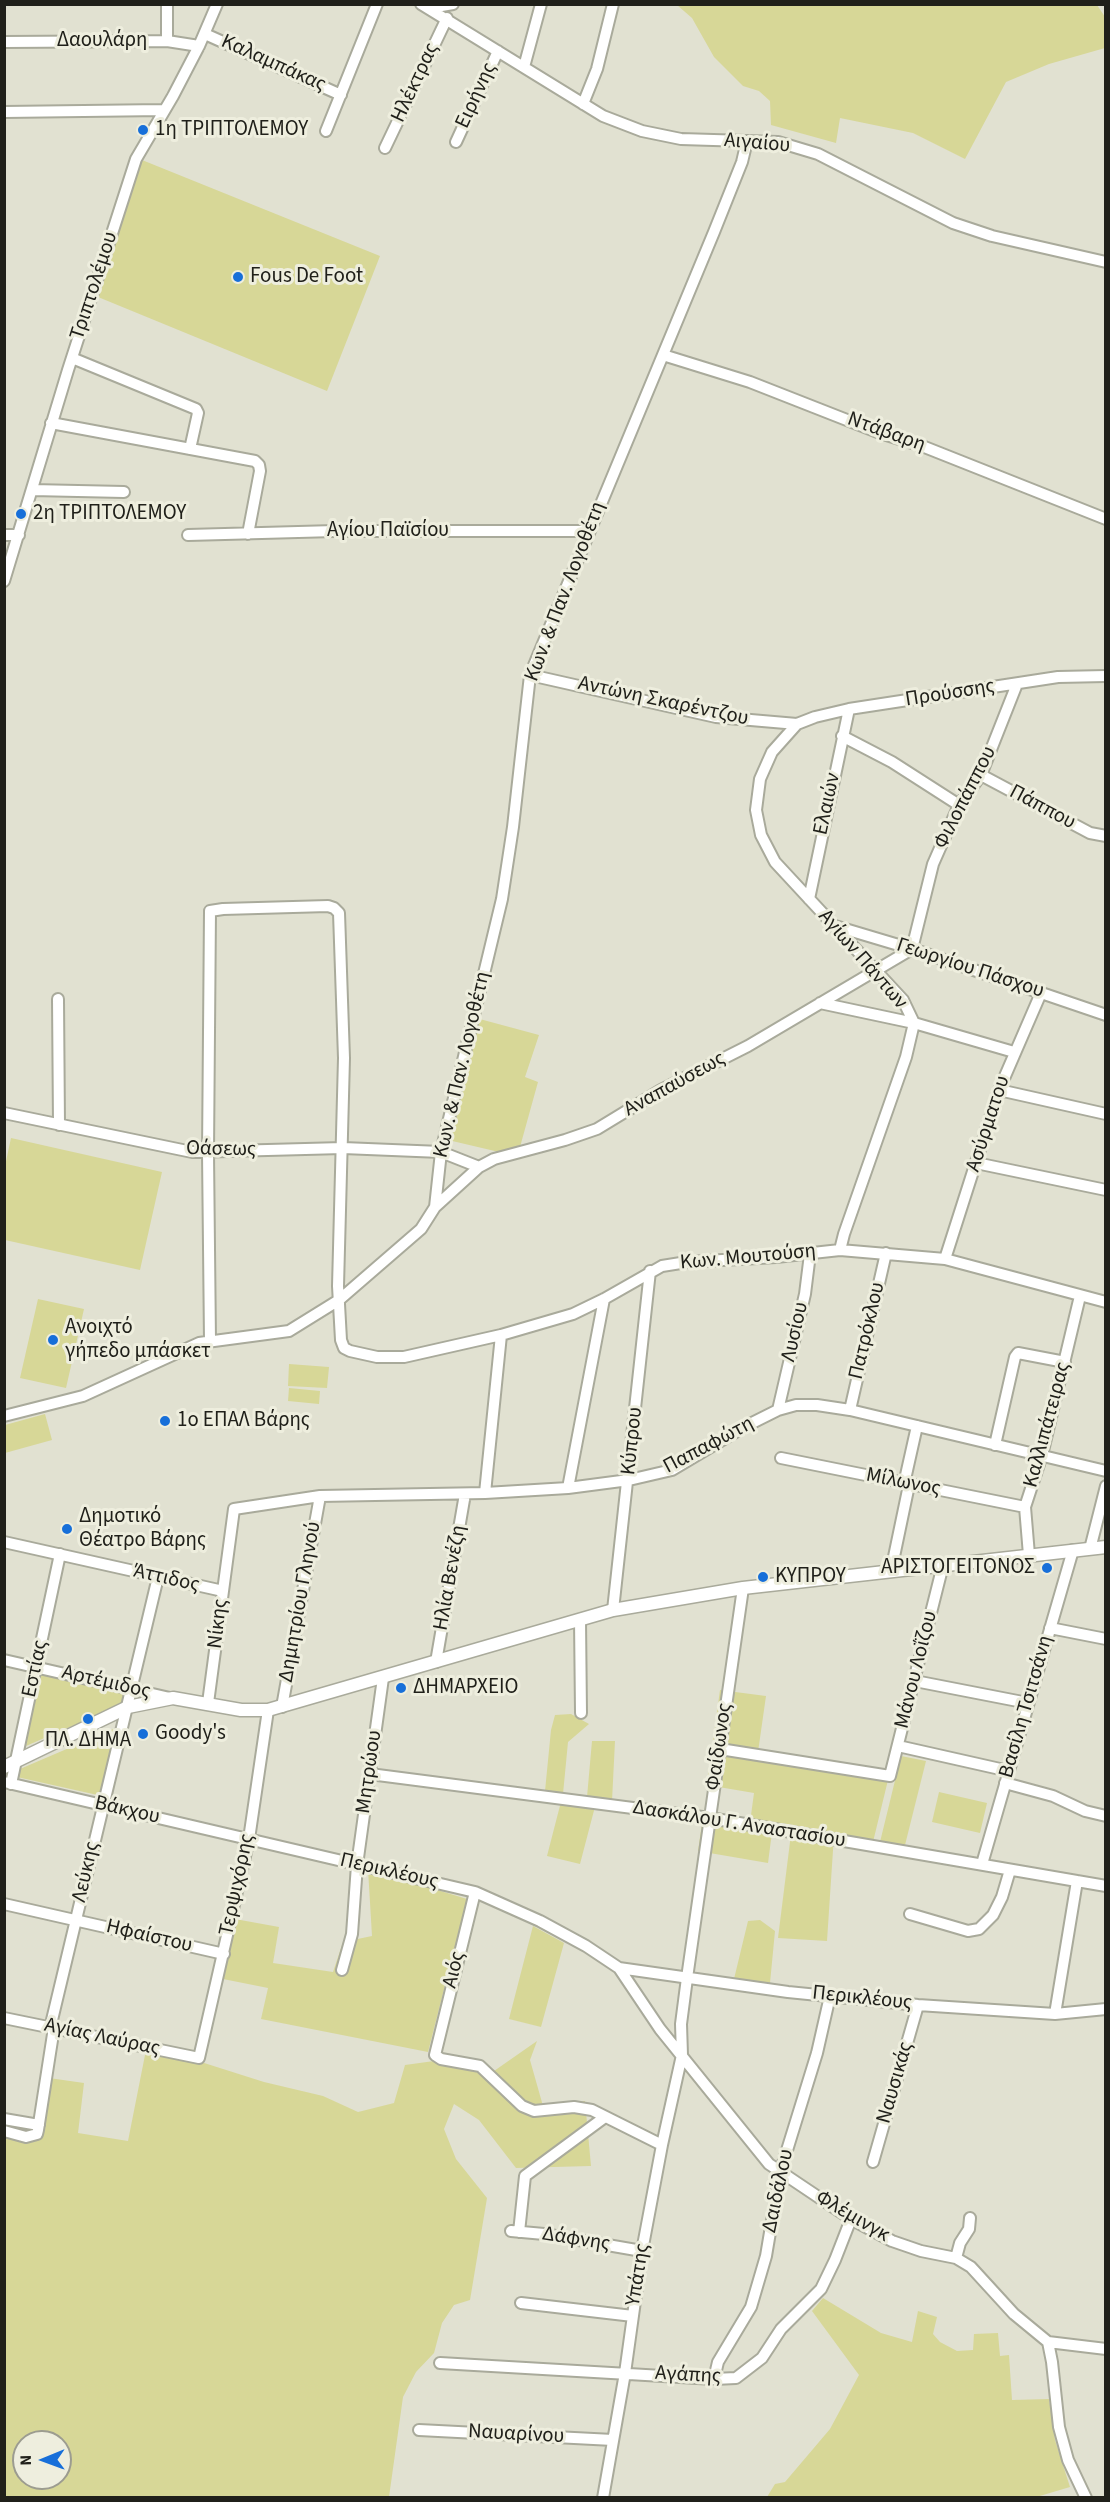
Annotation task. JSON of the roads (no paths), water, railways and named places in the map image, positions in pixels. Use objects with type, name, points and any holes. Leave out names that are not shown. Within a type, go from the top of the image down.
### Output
[{"type":"main road","points":[[10,1765],[128,1707],[173,1698],[241,1710],[268,1710],[613,1610],[743,1588],[1106,1547]]},
{"type":"street","points":[[167,4],[167,41]]},
{"type":"street","points":[[326,131],[377,4]]},
{"type":"street","points":[[425,6],[453,4]]},
{"type":"street","points":[[524,67],[541,4]]},
{"type":"street","points":[[583,104],[597,69],[613,4]]},
{"type":"street","name":"Τριπτολέμου","points":[[4,581],[51,423],[136,159],[173,96],[205,34],[212,6]]},
{"type":"street","name":"Αιγαίου","points":[[425,6],[603,116],[642,131],[681,139],[778,142],[818,153],[953,223],[992,236],[1106,262]]},
{"type":"street","name":"Ηλέκτρας","points":[[386,148],[447,18]]},
{"type":"street","name":"Καλαμπάκας","points":[[205,34],[341,95]]},
{"type":"street","name":"Δαουλάρη","points":[[4,42],[167,41],[199,46]]},
{"type":"street","name":"Ειρήνης","points":[[456,141],[498,51]]},
{"type":"street","points":[[4,112],[163,110]]},
{"type":"street","name":"Κων. & Παν. Λογοθέτη","points":[[435,1206],[441,1152],[502,899],[513,827],[530,675],[742,162],[747,141]]},
{"type":"street","name":"Ντάβαρη","points":[[663,356],[750,382],[880,434],[922,446],[1106,519]]},
{"type":"street","points":[[72,358],[196,409],[198,412],[190,450]]},
{"type":"street","points":[[51,423],[255,461],[260,471],[248,534]]},
{"type":"street","points":[[32,490],[124,492]]},
{"type":"street","name":"Αγίου Παϊσίου","points":[[188,535],[353,531],[589,531]]},
{"type":"street","points":[[4,535],[19,535]]},
{"type":"street","name":"Αντώνη Σκαρέντζου","points":[[530,675],[716,717],[797,724]]},
{"type":"street","name":"Προύσσης","points":[[797,724],[849,709],[1075,676],[1106,676]]},
{"type":"street","name":"Φιλοπάππου","points":[[912,949],[933,864],[960,805],[981,776],[1017,684]]},
{"type":"street","name":"Ελαιών","points":[[808,899],[849,709]]},
{"type":"street","name":"Αγίων Πάντων","points":[[797,724],[772,752],[760,779],[756,810],[760,835],[775,862],[903,1000],[914,1023],[906,1057],[840,1250]]},
{"type":"street","points":[[842,736],[892,762],[960,805]]},
{"type":"street","name":"Πάππου","points":[[981,776],[1090,833],[1106,836]]},
{"type":"street","points":[[210,1341],[208,1153],[210,911],[328,906],[339,913],[344,1058],[339,1300]]},
{"type":"street","name":"Γεωργίου Πάσχου","points":[[834,926],[912,949],[1106,1016]]},
{"type":"street","name":"Αναπαύσεως","points":[[435,1206],[479,1167],[494,1159],[597,1129],[661,1090],[748,1046],[912,949]]},
{"type":"street","name":"Ασύρματου","points":[[945,1259],[999,1090],[1041,993]]},
{"type":"street","points":[[58,999],[59,1125]]},
{"type":"street","points":[[820,1003],[914,1023],[1014,1052]]},
{"type":"street","points":[[999,1090],[1106,1114]]},
{"type":"street","name":"Οάσεως","points":[[4,1113],[192,1152],[343,1148],[441,1152],[479,1167]]},
{"type":"street","points":[[976,1163],[1106,1190]]},
{"type":"street","points":[[4,1416],[83,1396],[182,1349],[210,1341],[289,1331],[339,1300],[422,1229],[435,1206]]},
{"type":"street","name":"Κων. Μουτούση","points":[[339,1300],[340,1340],[344,1348],[377,1357],[404,1357],[501,1335],[573,1314],[662,1266],[840,1250],[945,1259],[1106,1302]]},
{"type":"street","name":"Πατρόκλου","points":[[850,1410],[886,1253]]},
{"type":"street","name":"Λυσίου","points":[[778,1410],[805,1294],[810,1254]]},
{"type":"street","name":"Κύπρου","points":[[613,1610],[650,1271]]},
{"type":"street","name":"Καλλιπάτειρας","points":[[1029,1555],[1025,1507],[1042,1455],[1080,1296]]},
{"type":"street","points":[[568,1488],[604,1299]]},
{"type":"street","points":[[485,1493],[501,1335]]},
{"type":"street","points":[[995,1445],[1015,1357],[1018,1353],[1065,1362]]},
{"type":"street","name":"Παπαφώτη","points":[[234,1509],[320,1497],[485,1493],[568,1488],[628,1480],[672,1470],[744,1427],[778,1410],[806,1405],[850,1410],[1106,1471]]},
{"type":"street","points":[[891,1571],[917,1426]]},
{"type":"street","name":"Μίλωνος","points":[[781,1458],[906,1485],[1025,1507]]},
{"type":"street","points":[[1090,1549],[1106,1486]]},
{"type":"street","name":"Ηλία Βενέζη","points":[[436,1662],[465,1494]]},
{"type":"street","name":"Δημητρίου Γληνού","points":[[282,1707],[320,1497]]},
{"type":"street","name":"Νίκης","points":[[208,1703],[234,1509]]},
{"type":"street","name":"Άττιδος","points":[[4,1542],[223,1591]]},
{"type":"street","name":"Βασίλη Τσιτσάνη","points":[[982,1864],[1073,1550]]},
{"type":"street","name":"Εστίας","points":[[8,1783],[10,1765],[36,1667],[60,1554]]},
{"type":"street","name":"Μάνου Λοΐζου","points":[[720,1749],[890,1776],[944,1564]]},
{"type":"street","name":"Λεύκης","points":[[39,2125],[52,2020],[158,1577]]},
{"type":"street","name":"Φαίδωνος","points":[[681,2024],[743,1588]]},
{"type":"street","points":[[580,1620],[582,1713]]},
{"type":"street","points":[[1050,1628],[1106,1639]]},
{"type":"street","name":"Αρτέμιδος","points":[[4,1660],[173,1698]]},
{"type":"street","name":"Μητρώου","points":[[342,1970],[352,1934],[357,1865],[383,1678]]},
{"type":"street","points":[[915,1681],[1028,1703]]},
{"type":"street","name":"Τερψιχόρης","points":[[199,2058],[249,1839],[268,1710]]},
{"type":"street","points":[[898,1746],[1009,1771]]},
{"type":"street","name":"Δασκάλου Γ. Αναστασίου","points":[[370,1774],[710,1818],[1106,1886]]},
{"type":"street","name":"Βάκχου","points":[[8,1783],[249,1839]]},
{"type":"street","points":[[1005,1783],[1053,1796],[1085,1811],[1106,1816]]},
{"type":"street","name":"Περικλέους","points":[[249,1839],[475,1892],[540,1921],[586,1946],[619,1968],[660,2029],[682,2055]]},
{"type":"street","points":[[910,1914],[968,1931],[979,1929],[993,1915],[1002,1897],[1010,1870]]},
{"type":"street","points":[[1055,2014],[1077,1881]]},
{"type":"street","name":"Αιός","points":[[475,1892],[435,2055],[441,2059],[480,2066],[528,2109],[534,2111],[574,2108],[592,2110],[605,2117]]},
{"type":"street","name":"Ηφαίστου","points":[[4,1905],[224,1954]]},
{"type":"street","name":"Περικλέους","points":[[619,1968],[830,1996],[918,2005],[1055,2014],[1106,2010]]},
{"type":"street","name":"Δαιδάλου","points":[[714,2379],[718,2362],[751,2307],[766,2256],[780,2173],[817,2054],[830,1996]]},
{"type":"street","name":"Ναυσικάς","points":[[873,2162],[918,2005]]},
{"type":"street","name":"Αγίας Λαύρας","points":[[4,2018],[199,2058]]},
{"type":"street","points":[[660,2029],[681,2024]]},
{"type":"street","name":"Υπάτης","points":[[603,2498],[625,2373],[642,2251],[682,2055],[681,2024]]},
{"type":"street","name":"Φλέμινγκ","points":[[682,2055],[769,2164],[780,2173],[851,2219],[901,2244],[921,2251],[956,2258],[971,2267],[1014,2314],[1048,2342]]},
{"type":"street","points":[[605,2117],[662,2145]]},
{"type":"street","name":"Δάφνης","points":[[605,2117],[525,2176],[515,2231],[642,2251]]},
{"type":"street","points":[[4,2119],[39,2125],[37,2134],[33,2136],[26,2137],[4,2131]]},
{"type":"street","points":[[956,2258],[960,2243],[969,2229],[970,2218]]},
{"type":"street","name":"Αγάπης","points":[[440,2363],[714,2379],[736,2378],[762,2358],[781,2329],[821,2289],[851,2219]]},
{"type":"street","points":[[521,2303],[633,2316]]},
{"type":"street","points":[[1086,2498],[1068,2460],[1062,2438],[1048,2342],[1106,2349]]},
{"type":"street","name":"Ναυαρίνου","points":[[419,2430],[613,2440]]},
{"type":"place","name":"1η ΤΡΙΠΤΟΛΕΜΟΥ","points":[[143,130]]},
{"type":"place","name":"Fous De Foot","points":[[238,277]]},
{"type":"place","name":"2η ΤΡΙΠΤΟΛΕΜΟΥ","points":[[21,514]]},
{"type":"place","name":"Ανοιχτό γήπεδο μπάσκετ","points":[[53,1340]]},
{"type":"place","name":"1ο ΕΠΑΛ Βάρης","points":[[165,1421]]},
{"type":"place","name":"Δημοτικό Θέατρο Βάρης","points":[[67,1529]]},
{"type":"place","name":"ΑΡΙΣΤΟΓΕΙΤΟΝΟΣ","points":[[1047,1568]]},
{"type":"place","name":"ΚΥΠΡΟΥ","points":[[763,1577]]},
{"type":"place","name":"ΔΗΜΑΡΧΕΙΟ","points":[[401,1688]]},
{"type":"place","name":"ΠΛ. ΔΗΜΑ","points":[[88,1719]]},
{"type":"place","name":"Goody's","points":[[143,1734]]}]
